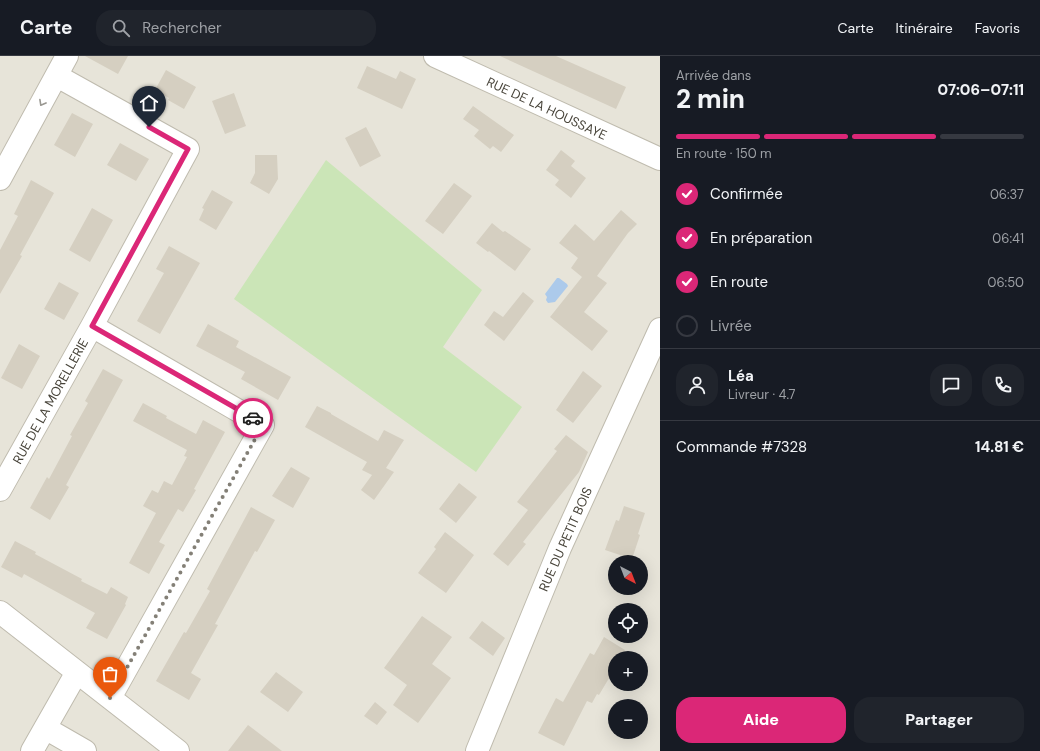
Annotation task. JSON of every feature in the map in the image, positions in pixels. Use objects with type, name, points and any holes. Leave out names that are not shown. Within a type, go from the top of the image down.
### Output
[{"type":"street","points":[[0,179],[67,56]]},
{"type":"street","name":"RUE DE LA HOUSSAYE","points":[[435,56],[660,159]]},
{"type":"street","name":"RUE DE LA MORELLERIE","points":[[0,490],[92,326],[188,149],[57,76]]},
{"type":"street","points":[[92,326],[263,425],[110,698]]},
{"type":"street","name":"RUE DU PETIT BOIS","points":[[477,751],[560,548],[660,329]]},
{"type":"street","points":[[0,612],[178,751]]},
{"type":"street","points":[[32,751],[77,672]]},
{"type":"street","points":[[45,728],[84,751]]},
{"type":"shaded area","points":[[0,56],[660,56],[660,751],[0,751]]},
{"type":"green space","points":[[326,160],[482,290],[443,347],[522,407],[476,472],[234,299]]},
{"type":"water","points":[[557,278],[568,286],[555,302],[548,303],[545,294]]},
{"type":"building","points":[[85,56],[128,56],[118,74]]},
{"type":"building","points":[[500,56],[556,56],[626,87],[616,109]]},
{"type":"building","points":[[367,66],[396,79],[400,71],[416,79],[402,109],[357,88]]},
{"type":"building","points":[[166,70],[196,87],[184,109],[168,100],[169,98],[155,90]]},
{"type":"building","points":[[234,93],[246,126],[225,134],[212,101]]},
{"type":"building","points":[[473,106],[514,135],[501,152],[493,146],[490,149],[474,136],[479,130],[463,119]]},
{"type":"building","points":[[72,113],[93,124],[75,157],[54,145]]},
{"type":"building","points":[[366,127],[381,156],[360,167],[345,138]]},
{"type":"building","points":[[120,143],[149,159],[136,181],[107,165]]},
{"type":"building","points":[[561,150],[575,161],[571,166],[586,178],[571,198],[555,185],[559,180],[546,170]]},
{"type":"building","points":[[255,155],[277,155],[278,179],[269,194],[250,183],[255,173]]},
{"type":"building","points":[[31,180],[54,193],[20,255],[22,256],[0,294],[0,250],[18,216],[14,214]]},
{"type":"building","points":[[454,183],[472,196],[443,234],[425,221]]},
{"type":"building","points":[[212,190],[233,202],[216,230],[199,220],[204,209],[202,208]]},
{"type":"building","points":[[92,208],[113,220],[90,262],[69,250]]},
{"type":"building","points":[[621,210],[637,224],[628,233],[597,276],[607,283],[584,312],[608,331],[592,351],[550,317],[582,277],[571,268],[578,258],[559,243],[575,224],[594,241]]},
{"type":"building","points":[[492,223],[503,232],[505,231],[531,249],[515,271],[476,243]]},
{"type":"building","points":[[169,246],[200,263],[160,334],[137,321],[164,273],[156,269]]},
{"type":"building","points":[[59,282],[79,293],[64,320],[44,309]]},
{"type":"building","points":[[523,292],[534,301],[504,341],[484,325],[494,311],[503,317]]},
{"type":"building","points":[[208,324],[239,341],[236,347],[291,377],[278,400],[241,379],[245,372],[196,346]]},
{"type":"building","points":[[19,344],[40,356],[22,389],[1,378]]},
{"type":"building","points":[[103,369],[123,380],[66,485],[69,487],[50,520],[30,508],[47,477],[49,479],[72,436],[70,435],[88,403],[85,401]]},
{"type":"building","points":[[583,371],[602,386],[573,423],[556,410]]},
{"type":"building","points":[[143,403],[167,416],[166,418],[196,434],[203,420],[225,432],[194,489],[196,490],[183,512],[178,509],[159,542],[165,545],[149,574],[129,563],[156,513],[143,506],[152,490],[158,493],[164,481],[172,485],[187,457],[184,456],[187,450],[133,421]]},
{"type":"building","points":[[317,406],[378,441],[384,430],[404,440],[386,468],[394,472],[374,500],[361,490],[372,475],[362,470],[367,462],[305,427]]},
{"type":"building","points":[[566,435],[588,452],[579,472],[523,542],[526,544],[508,566],[493,554],[528,510],[517,502],[557,451],[554,449]]},
{"type":"building","points":[[291,467],[310,478],[293,508],[272,496]]},
{"type":"building","points":[[459,483],[477,497],[456,523],[439,509]]},
{"type":"building","points":[[624,506],[645,513],[633,555],[620,555],[605,550],[616,520],[619,521]]},
{"type":"building","points":[[251,507],[275,520],[257,552],[255,551],[215,624],[218,625],[191,673],[201,679],[189,700],[156,681],[184,632],[186,633],[210,591],[207,589]]},
{"type":"building","points":[[445,532],[474,555],[446,593],[418,573],[436,549],[434,547]]},
{"type":"building","points":[[15,541],[36,552],[35,554],[82,579],[81,581],[107,594],[111,587],[128,597],[125,604],[126,605],[107,639],[86,628],[95,613],[24,574],[22,578],[1,567]]},
{"type":"building","points":[[422,616],[452,637],[432,664],[451,678],[418,723],[393,705],[407,685],[384,668]]},
{"type":"building","points":[[482,621],[505,638],[493,656],[469,638]]},
{"type":"building","points":[[604,637],[608,639],[608,643],[614,643],[625,650],[608,651],[608,680],[599,695],[597,694],[592,703],[587,701],[564,746],[538,733],[556,698],[563,702],[590,653],[594,655]]},
{"type":"building","points":[[276,672],[303,692],[288,712],[260,692]]},
{"type":"building","points":[[375,702],[387,712],[377,725],[364,716]]},
{"type":"building","points":[[248,725],[282,751],[228,751]]},
{"type":"way so far","points":[[110,698],[263,425],[253,418]]},
{"type":"route","points":[[149,127],[188,149],[92,326],[253,418]]}]
